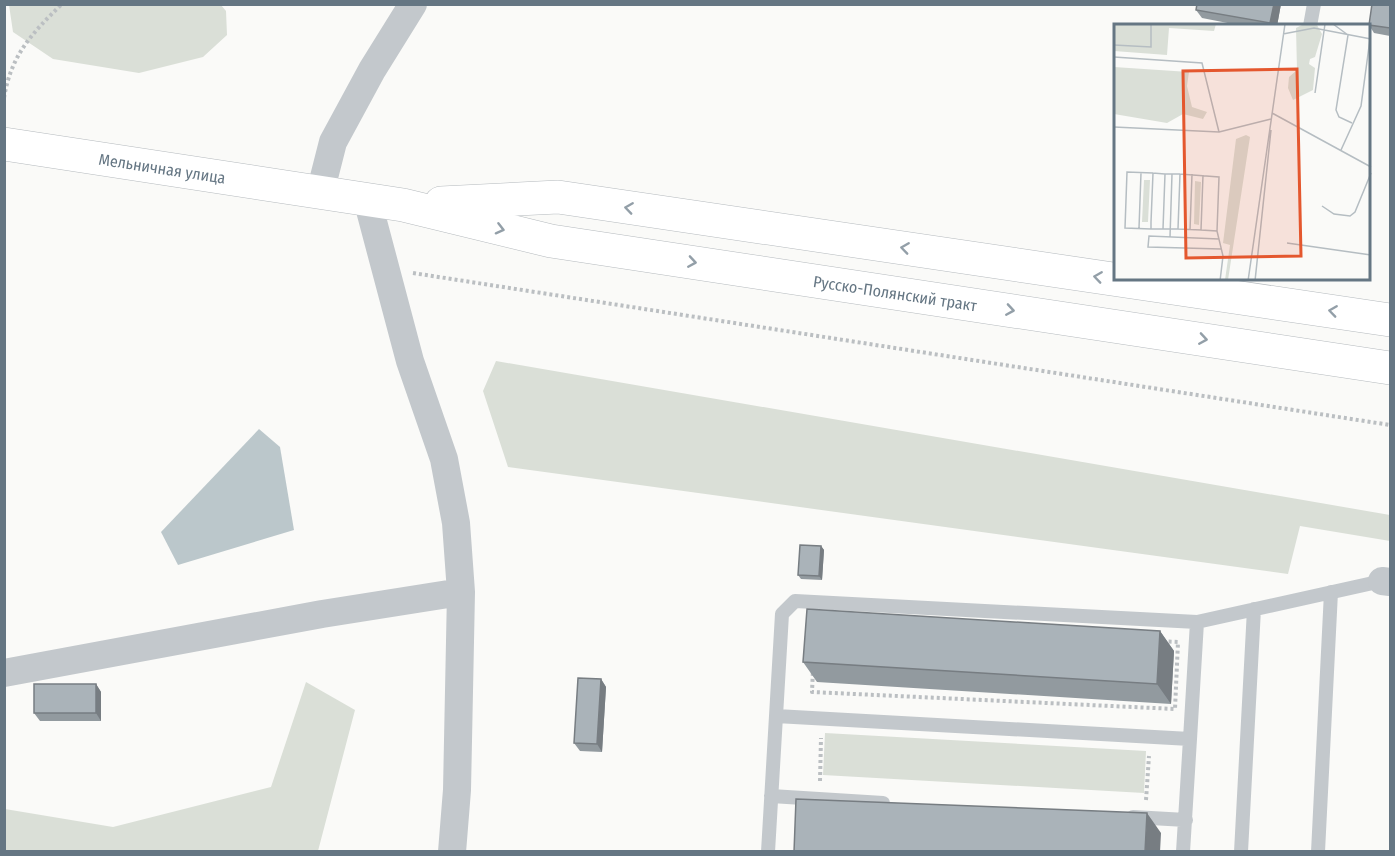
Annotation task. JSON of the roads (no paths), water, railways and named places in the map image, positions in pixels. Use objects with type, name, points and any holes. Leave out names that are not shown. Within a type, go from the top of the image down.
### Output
[{"type":"main road","name":"Мельничная улица","points":[[4,144],[320,193]]},
{"type":"main road","name":"Русско-Полянский тракт","points":[[320,193],[403,205],[551,241],[1390,368]]},
{"type":"main road","name":"Русско-Полянский тракт","points":[[403,205],[558,197],[1114,279]]},
{"type":"main road","name":"Русско-Полянский тракт","points":[[1119,280],[1390,320]]},
{"type":"street","points":[[320,193],[333,142],[372,70],[413,4]]},
{"type":"street","points":[[367,199],[410,361],[444,459],[456,523],[461,592],[458,790],[452,852]]},
{"type":"street","points":[[4,672],[322,614],[461,592]]},
{"type":"lane","points":[[1310,24],[1314,4]]},
{"type":"lane","points":[[768,852],[782,614],[795,601],[1197,622],[1386,581]]},
{"type":"lane","points":[[1318,852],[1331,592]]},
{"type":"lane","points":[[1241,852],[1254,609]]},
{"type":"lane","points":[[1184,852],[1197,622]]},
{"type":"lane","points":[[776,716],[1190,739]]},
{"type":"lane","points":[[771,796],[901,804]]},
{"type":"lane","points":[[1121,816],[1186,820]]}]
